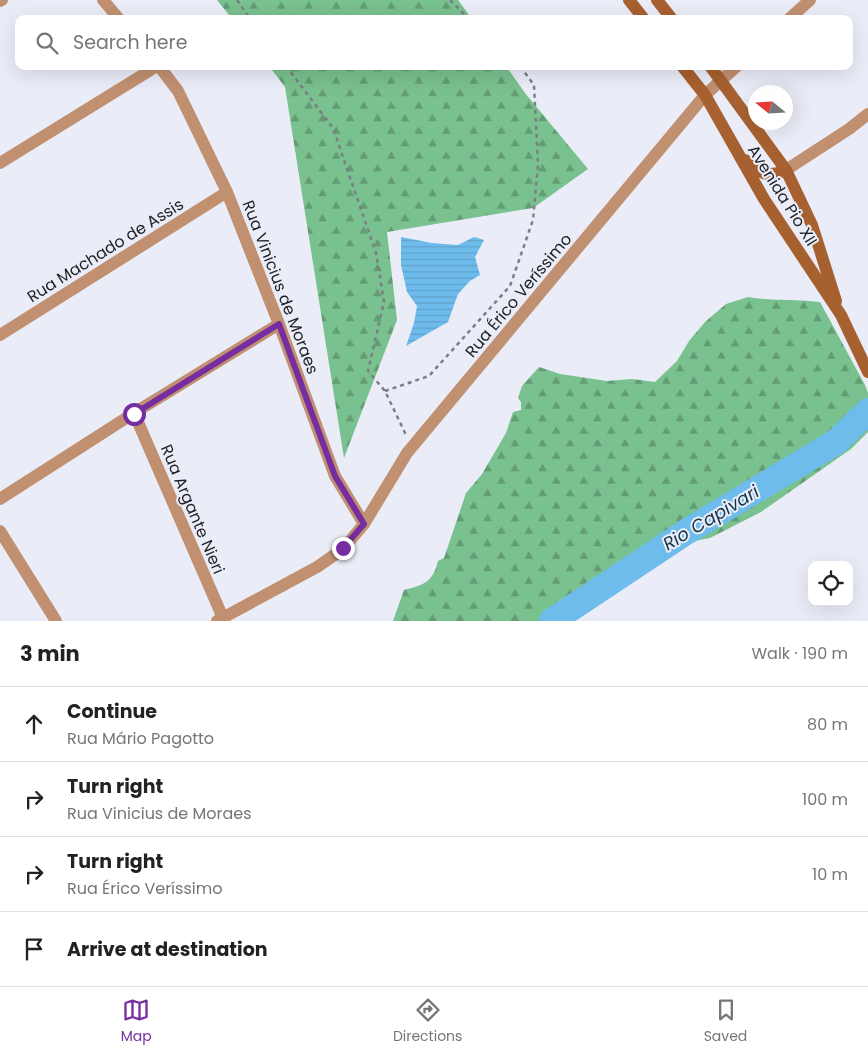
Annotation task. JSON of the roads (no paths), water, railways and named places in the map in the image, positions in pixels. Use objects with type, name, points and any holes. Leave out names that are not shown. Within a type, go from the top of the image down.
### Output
[{"type":"main road","points":[[630,0],[641,15]]},
{"type":"main road","points":[[657,0],[669,15]]},
{"type":"main road","name":"Avenida Pio XII","points":[[685,70],[705,96],[764,199],[841,315],[868,372]]},
{"type":"main road","name":"Avenida Pio XII","points":[[713,70],[786,170],[812,225],[841,315]]},
{"type":"main road","points":[[740,155],[756,171],[775,174],[786,170]]},
{"type":"street","points":[[103,0],[116,15]]},
{"type":"street","points":[[793,15],[810,0]]},
{"type":"street","points":[[0,163],[151,70]]},
{"type":"street","name":"Rua Vinicius de Moraes","points":[[161,70],[178,91],[227,192],[279,324],[335,476],[364,524]]},
{"type":"street","name":"Rua Érico Veríssimo","points":[[220,619],[317,566],[343,548],[364,524],[412,447],[705,96],[732,70]]},
{"type":"street","points":[[786,170],[849,129],[868,114]]},
{"type":"street","name":"Rua Machado de Assis","points":[[0,335],[227,192]]},
{"type":"street","points":[[0,500],[279,324]]},
{"type":"street","name":"Rua Argante Nieri","points":[[134,414],[220,619]]},
{"type":"street","points":[[0,531],[56,621]]},
{"type":"water","points":[[401,237],[432,243],[458,245],[474,237],[484,240],[475,257],[480,275],[470,281],[458,294],[448,322],[406,346],[414,323],[417,306],[407,292],[401,265]]},
{"type":"waterway","name":"Rio Capivari","points":[[552,621],[686,532],[836,442],[868,411]]}]
